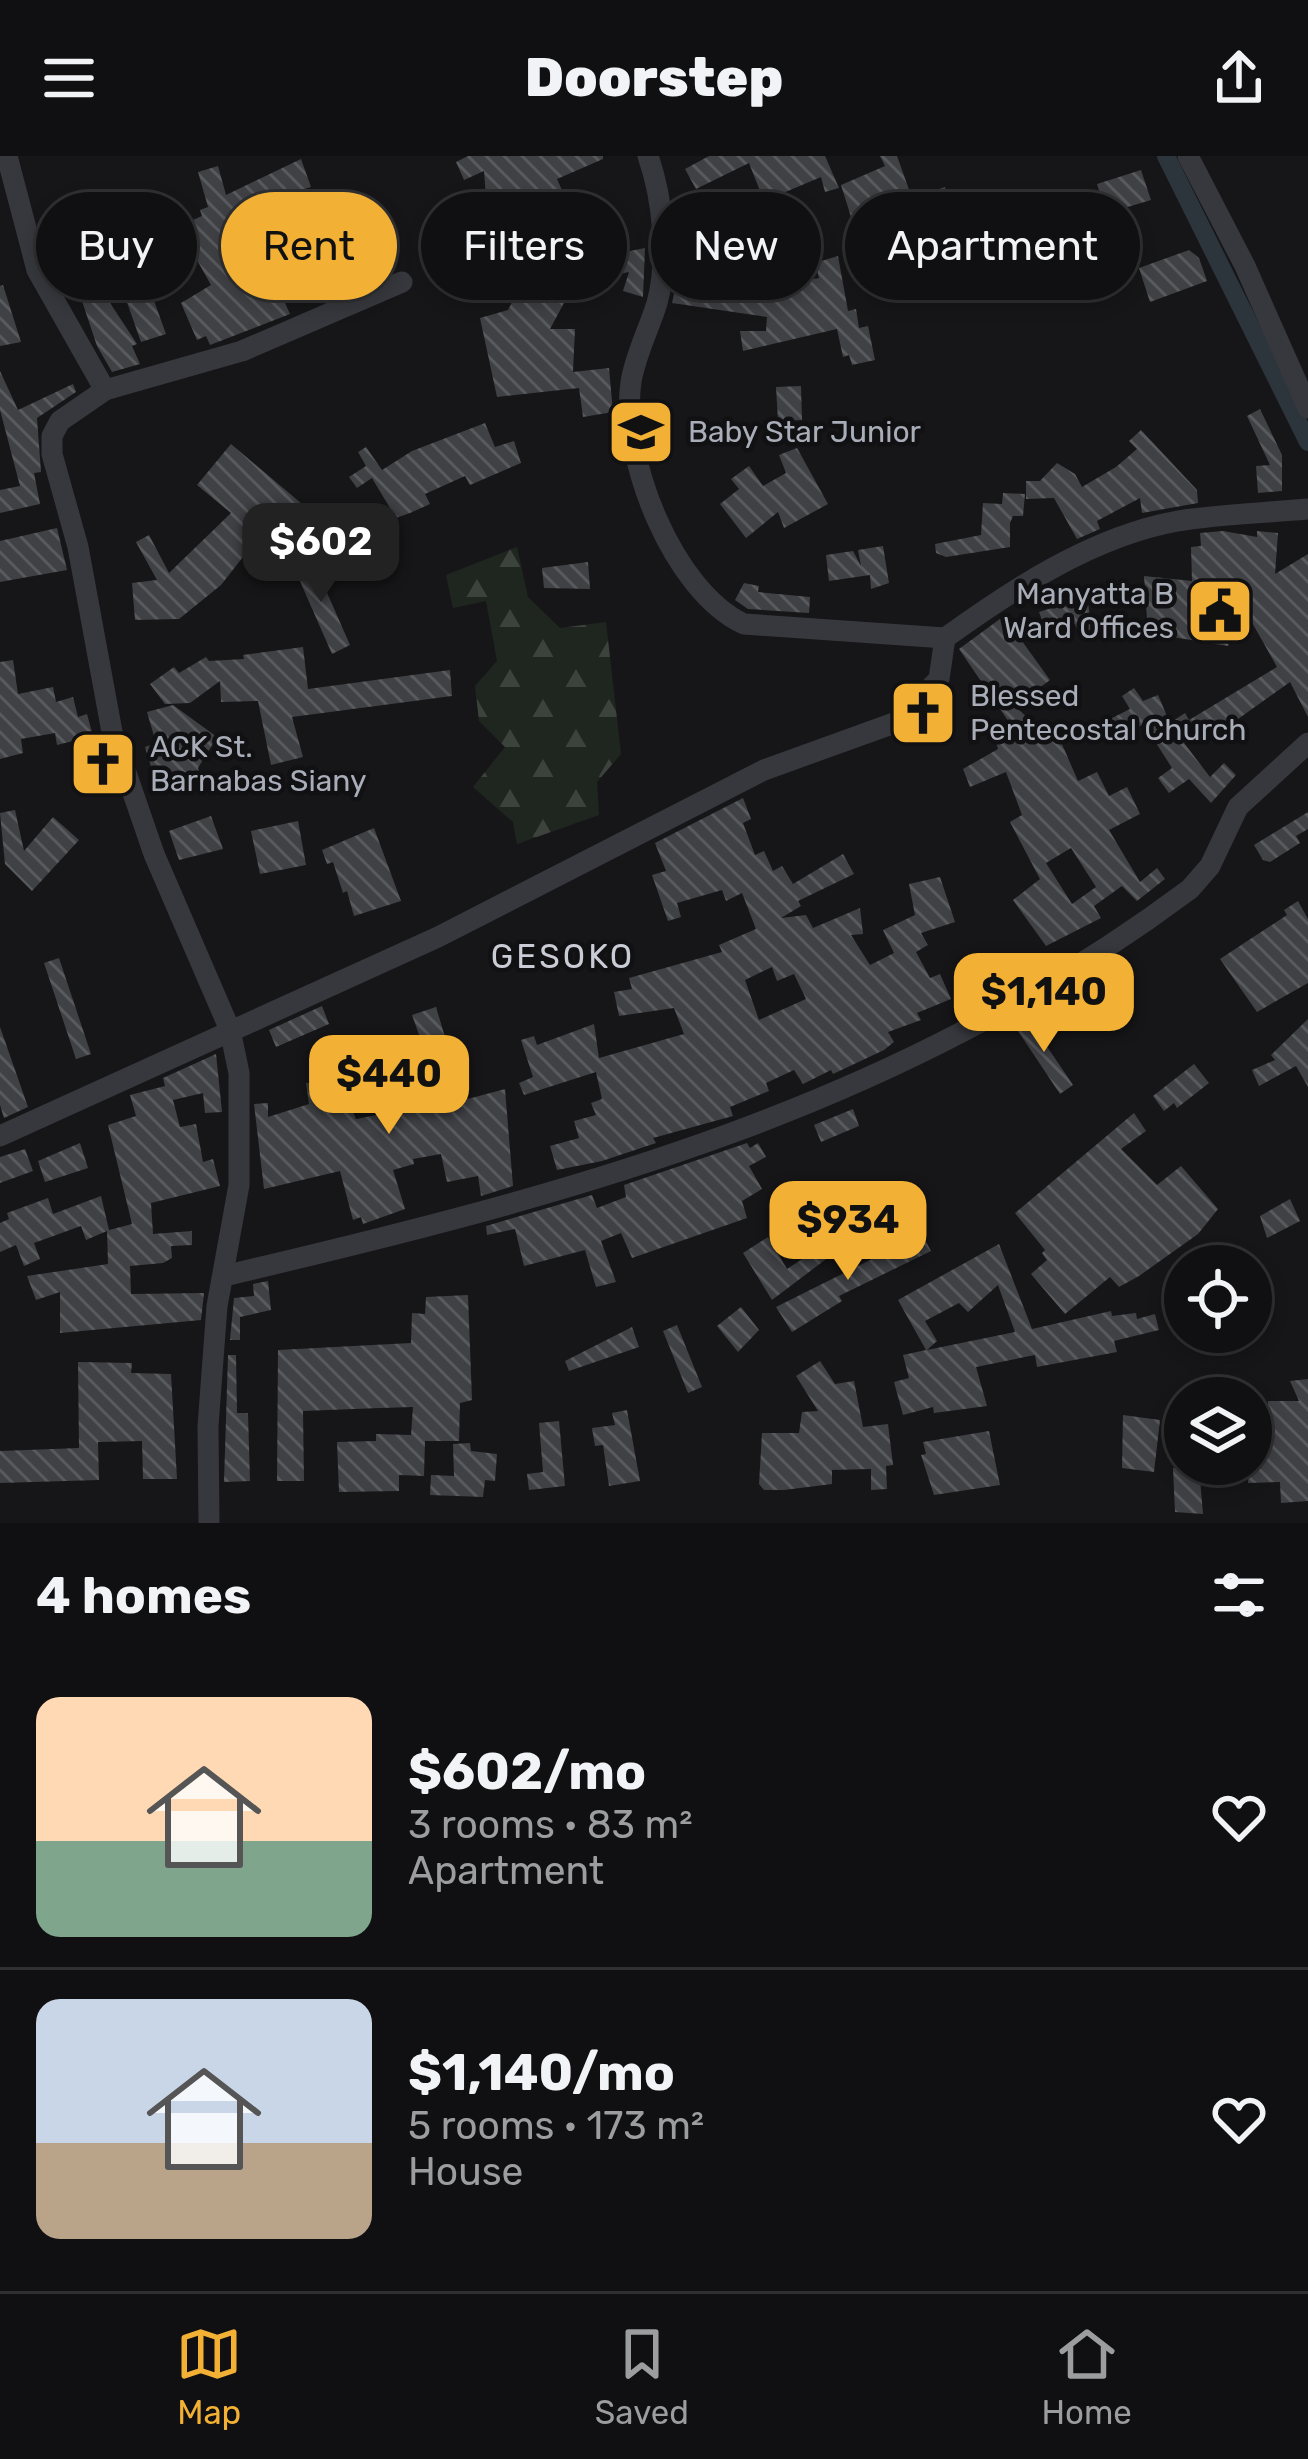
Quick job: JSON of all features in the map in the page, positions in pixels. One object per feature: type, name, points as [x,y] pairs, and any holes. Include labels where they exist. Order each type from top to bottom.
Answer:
[{"type":"street","points":[[7,156],[37,270],[105,390]]},
{"type":"street","points":[[648,156],[664,257],[658,298],[631,380],[629,417],[638,467],[668,543],[722,610],[744,624],[945,638],[1007,593],[1086,552],[1175,521],[1308,509]]},
{"type":"street","points":[[1188,156],[1245,266],[1308,408]]},
{"type":"street","points":[[209,1523],[208,1426],[239,1185],[242,1118],[230,1030],[154,854],[112,732],[52,436],[60,421],[105,390],[242,351],[402,282]]},
{"type":"street","points":[[0,1136],[438,937],[764,770],[897,722],[939,680],[945,638]]},
{"type":"street","points":[[224,1276],[584,1186],[770,1122],[909,1062],[1190,889],[1210,866],[1238,807],[1308,743]]},
{"type":"green space","points":[[517,547],[528,597],[560,628],[606,622],[621,754],[597,782],[599,815],[517,844],[513,822],[473,787],[505,747],[479,721],[475,686],[497,661],[486,601],[453,608],[446,575]]},
{"type":"building","points":[[468,156],[603,156],[557,179],[563,192],[486,192],[484,171],[464,180],[456,162]]},
{"type":"building","points":[[709,156],[825,156],[839,188],[825,192],[821,177],[785,192],[760,192],[749,163],[696,189],[685,169]]},
{"type":"building","points":[[880,156],[897,156],[910,192],[845,192],[845,198],[841,185],[885,166]]},
{"type":"building","points":[[301,159],[311,187],[298,192],[232,192]]},
{"type":"building","points":[[218,166],[225,192],[221,192],[221,300],[284,300],[290,314],[210,345],[206,336],[197,340],[181,303],[197,300],[197,293],[211,285],[197,260],[197,218],[202,216],[200,210],[208,207],[198,172]]},
{"type":"building","points":[[1141,170],[1151,200],[1140,203],[1140,192],[1099,192],[1097,184]]},
{"type":"building","points":[[645,248],[643,297],[627,292],[627,252]]},
{"type":"building","points":[[1189,250],[1199,258],[1207,281],[1150,302],[1140,268]]},
{"type":"building","points":[[838,256],[848,311],[856,309],[859,328],[868,326],[875,360],[852,365],[849,355],[843,357],[837,329],[743,351],[740,331],[766,331],[767,317],[672,303],[821,300],[821,261]]},
{"type":"building","points":[[0,286],[21,342],[0,346]]},
{"type":"building","points":[[82,300],[108,300],[137,344],[132,346],[140,364],[112,372],[97,346]]},
{"type":"building","points":[[126,300],[154,300],[166,334],[141,342]]},
{"type":"building","points":[[513,300],[566,300],[550,329],[575,329],[573,372],[609,368],[613,412],[583,417],[579,388],[497,397],[480,318],[508,310]]},
{"type":"building","points":[[0,371],[18,410],[73,384],[76,392],[37,418],[41,472],[34,473],[40,504],[0,513],[0,490],[20,486],[0,410]]},
{"type":"building","points":[[801,386],[802,420],[778,421],[776,387]]},
{"type":"building","points":[[1260,409],[1282,455],[1282,491],[1258,493],[1256,466],[1270,465],[1247,416]]},
{"type":"building","points":[[485,423],[495,447],[514,441],[521,463],[470,485],[465,476],[425,494],[430,504],[410,513],[396,518],[372,478],[357,488],[349,477],[366,466],[358,452],[366,447],[382,470],[412,451]]},
{"type":"building","points":[[1141,430],[1197,490],[1198,503],[1142,513],[1140,498],[1097,521],[1100,529],[1077,539],[1054,498],[1026,499],[1026,481],[1040,481],[1057,463],[1075,474],[1082,487],[1116,467],[1137,449],[1129,441]]},
{"type":"building","points":[[231,444],[302,504],[270,537],[291,557],[276,572],[250,548],[221,585],[179,619],[135,620],[132,583],[157,580],[136,542],[149,535],[169,573],[231,513],[197,485]]},
{"type":"building","points":[[797,448],[828,504],[784,528],[778,512],[746,538],[720,504],[739,489],[731,479],[749,466],[763,486],[786,473],[779,455]]},
{"type":"building","points":[[1003,493],[1025,494],[1023,516],[1013,516],[1010,523],[1010,547],[946,557],[936,553],[935,544],[981,535],[983,503],[1002,504]]},
{"type":"building","points":[[57,528],[67,570],[0,582],[0,541]]},
{"type":"building","points":[[1223,531],[1257,537],[1257,531],[1278,533],[1275,574],[1308,554],[1308,717],[1290,682],[1217,734],[1210,725],[1184,743],[1210,777],[1224,763],[1236,775],[1211,803],[1189,779],[1169,793],[1158,778],[1172,768],[1144,724],[1119,736],[1110,719],[1130,709],[1122,696],[1134,688],[1143,701],[1158,695],[1170,723],[1185,713],[1189,720],[1277,667],[1241,603],[1228,646],[1148,633],[1144,576],[1192,581],[1191,547],[1201,546],[1200,533]]},
{"type":"building","points":[[883,546],[889,583],[871,589],[870,575],[829,581],[826,555],[853,551],[861,566],[858,550]]},
{"type":"building","points":[[304,556],[317,570],[350,645],[332,654],[292,563]]},
{"type":"building","points":[[588,562],[590,589],[544,588],[542,568]]},
{"type":"building","points":[[744,583],[759,586],[758,592],[810,597],[809,613],[748,609],[735,600]]},
{"type":"building","points":[[1087,597],[1092,629],[1079,634],[1075,624],[1047,634],[1039,612]]},
{"type":"building","points":[[1004,616],[1050,680],[1015,706],[1050,739],[1058,735],[1078,781],[1097,772],[1109,796],[1127,787],[1140,814],[1109,830],[1140,882],[1157,868],[1165,879],[1137,901],[1122,886],[1094,906],[1101,918],[1046,946],[1013,900],[1040,879],[1010,822],[1022,815],[1006,772],[970,787],[963,769],[998,749],[995,738],[1015,731],[959,649]],"holes":[[[1071,848],[1096,887],[1072,904],[1046,863]]]},
{"type":"building","points":[[303,647],[308,689],[450,670],[452,696],[292,717],[303,757],[271,765],[258,701],[221,702],[220,681],[190,703],[165,704],[150,684],[174,667],[179,673],[206,657],[209,661],[244,659],[243,655]]},
{"type":"building","points":[[13,660],[18,694],[53,687],[56,702],[73,697],[78,717],[87,714],[93,736],[57,745],[55,733],[21,739],[23,753],[0,759],[0,662]]},
{"type":"building","points":[[173,705],[217,737],[198,768],[201,779],[174,788],[168,768],[153,773],[145,747],[156,743],[147,712]]},
{"type":"building","points":[[743,798],[751,819],[743,823],[755,855],[764,851],[773,871],[782,866],[793,884],[843,854],[854,874],[798,901],[801,906],[781,918],[806,915],[813,928],[860,908],[863,934],[851,935],[870,965],[894,953],[883,930],[915,915],[909,884],[940,877],[955,922],[921,933],[928,945],[916,952],[930,978],[940,974],[951,999],[917,1013],[921,1020],[888,1032],[894,1042],[884,1050],[833,1074],[831,1070],[803,1084],[794,1070],[766,1083],[769,1091],[730,1107],[733,1116],[653,1138],[656,1143],[602,1161],[557,1170],[550,1146],[579,1138],[574,1121],[596,1115],[591,1103],[602,1099],[596,1072],[524,1095],[519,1083],[533,1077],[521,1040],[534,1036],[537,1045],[594,1024],[599,1058],[684,1034],[674,1008],[619,1016],[614,992],[632,989],[629,978],[722,952],[719,945],[756,929],[742,893],[726,901],[722,890],[677,903],[681,917],[668,921],[652,875],[666,871],[655,843]],"holes":[[[772,967],[777,981],[794,974],[806,999],[759,1020],[745,980]]]},
{"type":"building","points":[[15,810],[24,851],[53,817],[79,840],[32,891],[5,864],[0,813]]},
{"type":"building","points":[[1308,812],[1308,829],[1296,836],[1300,843],[1270,862],[1263,860],[1254,845]]},
{"type":"building","points":[[211,816],[223,849],[179,860],[169,831]]},
{"type":"building","points":[[298,821],[306,865],[260,874],[251,831]]},
{"type":"building","points":[[374,828],[401,901],[354,916],[333,862],[327,864],[322,850]]},
{"type":"building","points":[[1298,901],[1308,919],[1308,983],[1257,1012],[1220,959],[1287,915],[1284,910]]},
{"type":"building","points":[[59,958],[91,1054],[76,1059],[44,963]]},
{"type":"building","points":[[322,1006],[329,1024],[276,1047],[269,1030]]},
{"type":"building","points":[[436,1007],[464,1100],[505,1089],[513,1186],[481,1196],[478,1176],[447,1182],[441,1154],[413,1159],[414,1164],[393,1170],[405,1209],[363,1224],[361,1217],[353,1220],[340,1171],[264,1189],[254,1104],[268,1103],[268,1117],[309,1104],[306,1083],[339,1080],[356,1119],[443,1102],[412,1015]]},
{"type":"building","points":[[1027,1017],[1073,1085],[1060,1094],[1014,1025]]},
{"type":"building","points":[[1308,1019],[1308,1087],[1296,1066],[1259,1086],[1252,1070],[1275,1060],[1271,1055]]},
{"type":"building","points":[[0,1027],[28,1107],[4,1118],[0,1105]]},
{"type":"building","points":[[216,1054],[222,1112],[205,1113],[203,1093],[173,1100],[180,1127],[196,1124],[203,1162],[213,1159],[220,1186],[151,1203],[153,1234],[192,1231],[192,1245],[171,1246],[172,1258],[163,1263],[130,1266],[131,1294],[204,1293],[201,1320],[60,1333],[60,1292],[36,1300],[27,1276],[108,1264],[107,1231],[86,1240],[81,1226],[34,1243],[40,1259],[24,1266],[16,1245],[0,1252],[0,1223],[9,1219],[7,1213],[48,1198],[53,1214],[101,1196],[109,1230],[132,1224],[108,1125],[136,1116],[130,1095],[165,1086],[163,1078]]},
{"type":"building","points":[[1194,1064],[1209,1083],[1177,1108],[1174,1103],[1164,1111],[1153,1096]]},
{"type":"building","points":[[853,1109],[859,1126],[821,1142],[814,1125]]},
{"type":"building","points":[[1134,1113],[1146,1131],[1121,1149],[1157,1185],[1181,1166],[1218,1209],[1183,1245],[1164,1245],[1164,1258],[1139,1276],[1119,1287],[1110,1277],[1065,1314],[1031,1274],[1047,1260],[1045,1250],[1015,1213]]},
{"type":"building","points":[[80,1143],[88,1168],[45,1182],[38,1161]]},
{"type":"building","points":[[747,1143],[750,1148],[758,1143],[766,1157],[749,1166],[762,1189],[742,1201],[747,1218],[632,1258],[621,1233],[601,1241],[616,1282],[596,1287],[585,1250],[524,1266],[515,1229],[487,1235],[486,1226],[592,1195],[597,1208],[626,1197],[624,1185]]},
{"type":"building","points":[[25,1149],[33,1171],[0,1183],[0,1157]]},
{"type":"building","points":[[1290,1199],[1300,1221],[1267,1238],[1260,1216]]},
{"type":"building","points":[[807,1213],[828,1242],[843,1232],[850,1241],[772,1300],[743,1253],[768,1237],[787,1269],[816,1250],[796,1221]]},
{"type":"building","points":[[922,1234],[931,1251],[839,1296],[842,1301],[792,1332],[776,1307]]},
{"type":"building","points":[[999,1244],[1032,1329],[1111,1311],[1112,1316],[1136,1313],[1137,1319],[1155,1314],[1159,1330],[1114,1341],[1117,1352],[1037,1367],[1035,1355],[976,1367],[987,1406],[934,1413],[933,1407],[903,1415],[894,1382],[909,1378],[903,1355],[926,1350],[898,1300]],"holes":[[[998,1285],[1015,1332],[927,1350],[937,1341],[925,1321],[959,1303],[968,1312]]]},
{"type":"building","points":[[268,1281],[271,1310],[240,1317],[240,1340],[230,1340],[234,1298],[254,1296],[253,1284]]},
{"type":"building","points":[[468,1295],[472,1400],[460,1403],[459,1441],[425,1441],[424,1476],[399,1475],[399,1491],[339,1492],[337,1442],[376,1441],[376,1434],[411,1435],[413,1407],[380,1408],[303,1411],[304,1481],[277,1481],[278,1350],[411,1343],[412,1313],[425,1314],[426,1297]]},
{"type":"building","points":[[741,1307],[759,1330],[738,1352],[717,1326]]},
{"type":"building","points":[[677,1325],[702,1387],[688,1393],[663,1331]]},
{"type":"building","points":[[632,1327],[639,1347],[569,1371],[565,1361]]},
{"type":"building","points":[[228,1355],[236,1355],[237,1413],[248,1413],[250,1481],[224,1482]]},
{"type":"building","points":[[820,1361],[835,1384],[854,1381],[863,1427],[888,1424],[893,1465],[886,1466],[887,1489],[871,1490],[871,1469],[832,1470],[832,1484],[764,1490],[759,1484],[762,1433],[799,1433],[802,1412],[818,1411],[796,1376]]},
{"type":"building","points":[[78,1362],[132,1363],[131,1373],[171,1374],[177,1479],[143,1479],[142,1441],[98,1442],[99,1480],[0,1483],[0,1451],[79,1448]]},
{"type":"building","points":[[1308,1379],[1308,1501],[1281,1503],[1280,1482],[1272,1482],[1272,1401],[1299,1401],[1290,1381]]},
{"type":"building","points":[[627,1410],[640,1481],[609,1486],[603,1445],[595,1446],[592,1428],[615,1425],[612,1413]]},
{"type":"building","points":[[1123,1415],[1160,1420],[1154,1472],[1122,1468]]},
{"type":"building","points":[[559,1421],[565,1486],[529,1490],[527,1474],[543,1472],[539,1423]]},
{"type":"building","points":[[989,1431],[1000,1485],[934,1495],[921,1455],[926,1454],[923,1442]]},
{"type":"building","points":[[470,1443],[471,1451],[497,1454],[495,1481],[485,1480],[483,1497],[430,1495],[431,1475],[454,1476],[453,1444]]},
{"type":"building","points":[[1174,1485],[1201,1485],[1203,1514],[1175,1512]]},
{"type":"waterway","points":[[1166,156],[1308,442]]},
{"type":"place","name":"Baby Star Junior","points":[[641,432]]},
{"type":"place","name":"Manyatta B Ward Offices","points":[[1220,611]]},
{"type":"place","name":"Blessed Pentecostal Church","points":[[923,713]]},
{"type":"place","name":"ACK St. Barnabas Siany","points":[[103,764]]},
{"type":"district","name":"GESOKO","points":[[563,956]]}]
